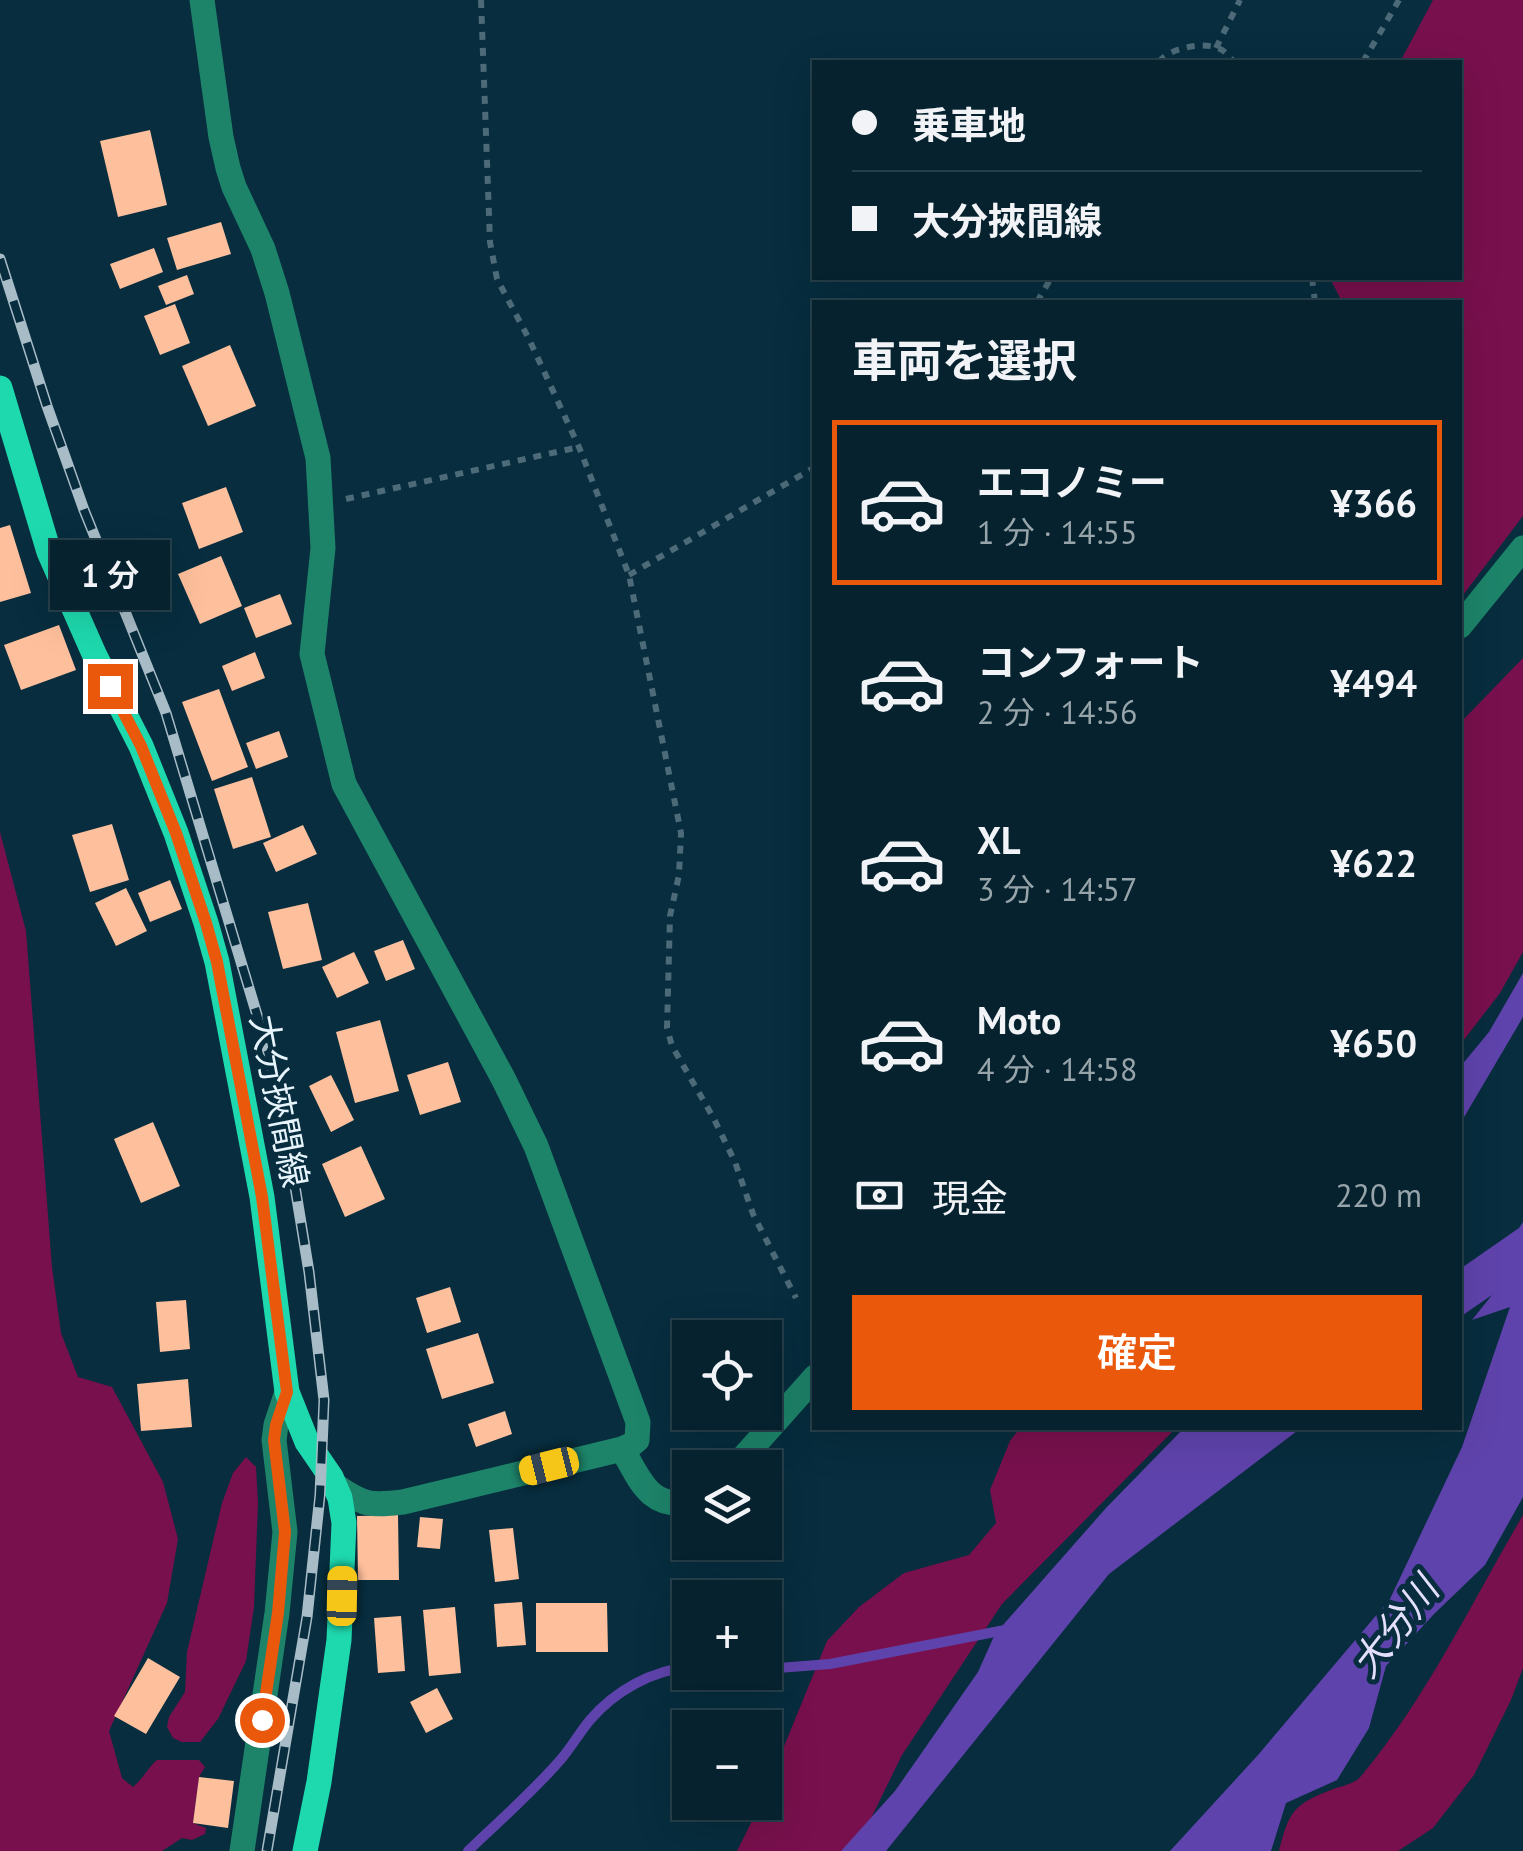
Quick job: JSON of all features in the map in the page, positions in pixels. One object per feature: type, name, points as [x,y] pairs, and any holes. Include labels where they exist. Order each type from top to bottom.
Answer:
[{"type":"main road","name":"大分挾間線","points":[[0,388],[49,552],[141,746],[206,923],[262,1197],[287,1392],[307,1442],[337,1487],[344,1523],[339,1640],[319,1782],[304,1851]]},
{"type":"street","points":[[202,0],[221,137],[234,187],[255,227],[277,293],[318,458],[323,548],[312,654],[344,784],[536,1146],[638,1422],[632,1445],[403,1502],[360,1503],[337,1487]]},
{"type":"street","points":[[1462,624],[1523,548]]},
{"type":"street","points":[[750,1450],[812,1380]]},
{"type":"street","points":[[242,1851],[278,1613],[285,1532],[274,1440],[287,1392]]},
{"type":"street","points":[[622,1448],[651,1494],[672,1504]]},
{"type":"path","points":[[481,0],[490,242],[497,279],[579,447],[628,575],[681,834],[670,916],[667,1028],[672,1046],[735,1162],[753,1214],[796,1298]]},
{"type":"path","points":[[1216,48],[1240,0]]},
{"type":"path","points":[[1364,60],[1398,0]]},
{"type":"path","points":[[1160,60],[1172,50],[1206,46],[1220,48],[1232,60]]},
{"type":"path","points":[[320,504],[579,447]]},
{"type":"path","points":[[628,575],[812,469]]},
{"type":"shaded area","points":[[1433,0],[1523,0],[1523,516],[1462,596],[1462,300],[1341,300],[1331,280],[1462,280],[1462,60],[1401,60]]},
{"type":"shaded area","points":[[1523,658],[1523,952],[1500,993],[1462,1042],[1462,721]]},
{"type":"shaded area","points":[[0,832],[26,931],[52,1267],[61,1333],[78,1377],[112,1387],[163,1482],[178,1539],[167,1603],[109,1731],[122,1778],[133,1787],[157,1760],[199,1760],[205,1767],[199,1777],[193,1823],[206,1828],[205,1834],[192,1840],[182,1838],[162,1851],[0,1851]]},
{"type":"shaded area","points":[[1018,1430],[1174,1430],[1002,1604],[902,1755],[855,1851],[737,1851],[752,1820],[782,1820],[782,1751],[827,1641],[859,1607],[904,1573],[969,1555],[996,1523],[990,1490]]},
{"type":"shaded area","points":[[246,1457],[256,1467],[258,1503],[254,1607],[246,1661],[218,1719],[200,1742],[182,1742],[173,1738],[167,1727],[169,1717],[185,1692],[187,1652],[222,1503],[233,1473]]},
{"type":"shaded area","points":[[1523,1515],[1523,1668],[1474,1775],[1433,1828],[1398,1851],[1279,1851],[1296,1809],[1357,1780],[1385,1745],[1428,1681]]},
{"type":"water","points":[[1523,973],[1523,1017],[1462,1121],[1462,1065],[1489,1032]]},
{"type":"water","name":"大分川","points":[[1523,1222],[1523,1497],[1485,1565],[1386,1666],[1369,1728],[1337,1780],[1286,1803],[1271,1851],[1170,1851],[1258,1755],[1390,1599],[1462,1447],[1510,1307],[1472,1320],[1492,1295],[1462,1316],[1462,1268]]},
{"type":"water","points":[[1182,1430],[1298,1430],[1109,1574],[886,1851],[841,1851],[895,1791],[978,1672],[995,1634],[1106,1508]]},
{"type":"building","points":[[150,130],[167,205],[118,217],[100,141]]},
{"type":"building","points":[[221,222],[231,254],[177,270],[167,238]]},
{"type":"building","points":[[154,248],[163,272],[120,289],[110,264]]},
{"type":"building","points":[[187,275],[194,294],[166,305],[158,286]]},
{"type":"building","points":[[175,304],[190,343],[160,355],[144,316]]},
{"type":"building","points":[[230,345],[256,406],[208,426],[182,366]]},
{"type":"building","points":[[226,487],[243,532],[199,549],[182,503]]},
{"type":"building","points":[[10,525],[31,593],[0,602],[0,528]]},
{"type":"building","points":[[221,556],[242,606],[200,624],[178,574]]},
{"type":"building","points":[[280,594],[292,624],[256,638],[244,608]]},
{"type":"building","points":[[59,625],[76,670],[21,690],[4,645]]},
{"type":"building","points":[[255,652],[265,678],[232,691],[222,666]]},
{"type":"building","points":[[219,689],[248,767],[212,781],[182,702]]},
{"type":"building","points":[[279,731],[288,757],[256,769],[246,743]]},
{"type":"building","points":[[252,777],[271,837],[233,849],[214,789]]},
{"type":"building","points":[[112,824],[129,880],[90,892],[72,835]]},
{"type":"building","points":[[303,825],[317,854],[276,872],[263,843]]},
{"type":"building","points":[[170,880],[182,909],[150,922],[138,893]]},
{"type":"building","points":[[126,888],[147,931],[116,946],[95,903]]},
{"type":"building","points":[[308,903],[322,960],[283,969],[268,912]]},
{"type":"building","points":[[403,940],[415,969],[386,981],[374,951]]},
{"type":"building","points":[[354,952],[369,983],[337,998],[322,967]]},
{"type":"building","points":[[380,1020],[399,1091],[355,1103],[336,1032]]},
{"type":"building","points":[[448,1062],[461,1102],[420,1115],[407,1075]]},
{"type":"building","points":[[331,1075],[354,1120],[331,1132],[309,1086]]},
{"type":"building","points":[[153,1122],[180,1186],[141,1203],[114,1139]]},
{"type":"building","points":[[361,1146],[385,1199],[345,1217],[322,1164]]},
{"type":"building","points":[[450,1287],[461,1322],[427,1333],[416,1298]]},
{"type":"building","points":[[186,1300],[190,1349],[160,1352],[156,1302]]},
{"type":"building","points":[[478,1333],[494,1383],[442,1399],[426,1349]]},
{"type":"building","points":[[188,1379],[192,1427],[141,1431],[137,1384]]},
{"type":"building","points":[[505,1411],[512,1434],[476,1447],[468,1424]]},
{"type":"building","points":[[398,1515],[399,1580],[358,1580],[357,1516]]},
{"type":"building","points":[[420,1517],[443,1519],[440,1549],[417,1547]]},
{"type":"building","points":[[513,1528],[519,1579],[495,1582],[489,1530]]},
{"type":"building","points":[[522,1602],[526,1645],[497,1647],[494,1604]]},
{"type":"building","points":[[536,1603],[607,1603],[608,1652],[536,1652]]},
{"type":"building","points":[[455,1607],[461,1673],[429,1676],[423,1610]]},
{"type":"building","points":[[401,1616],[405,1671],[378,1673],[374,1618]]},
{"type":"building","points":[[148,1658],[180,1677],[146,1734],[114,1716]]},
{"type":"building","points":[[437,1688],[453,1719],[426,1733],[410,1702]]},
{"type":"building","points":[[199,1777],[234,1781],[228,1828],[193,1823]]},
{"type":"waterway","points":[[782,1668],[830,1664],[1005,1630]]},
{"type":"waterway","points":[[468,1851],[540,1782],[611,1700],[648,1677],[672,1670]]},
{"type":"railway","points":[[0,259],[84,510],[166,713],[270,1058],[291,1162],[324,1400],[320,1495],[307,1617],[267,1851]]},
{"type":"route","points":[[110,686],[141,746],[176,833],[217,962],[274,1278],[287,1392],[274,1440],[285,1532],[262,1720]]}]
